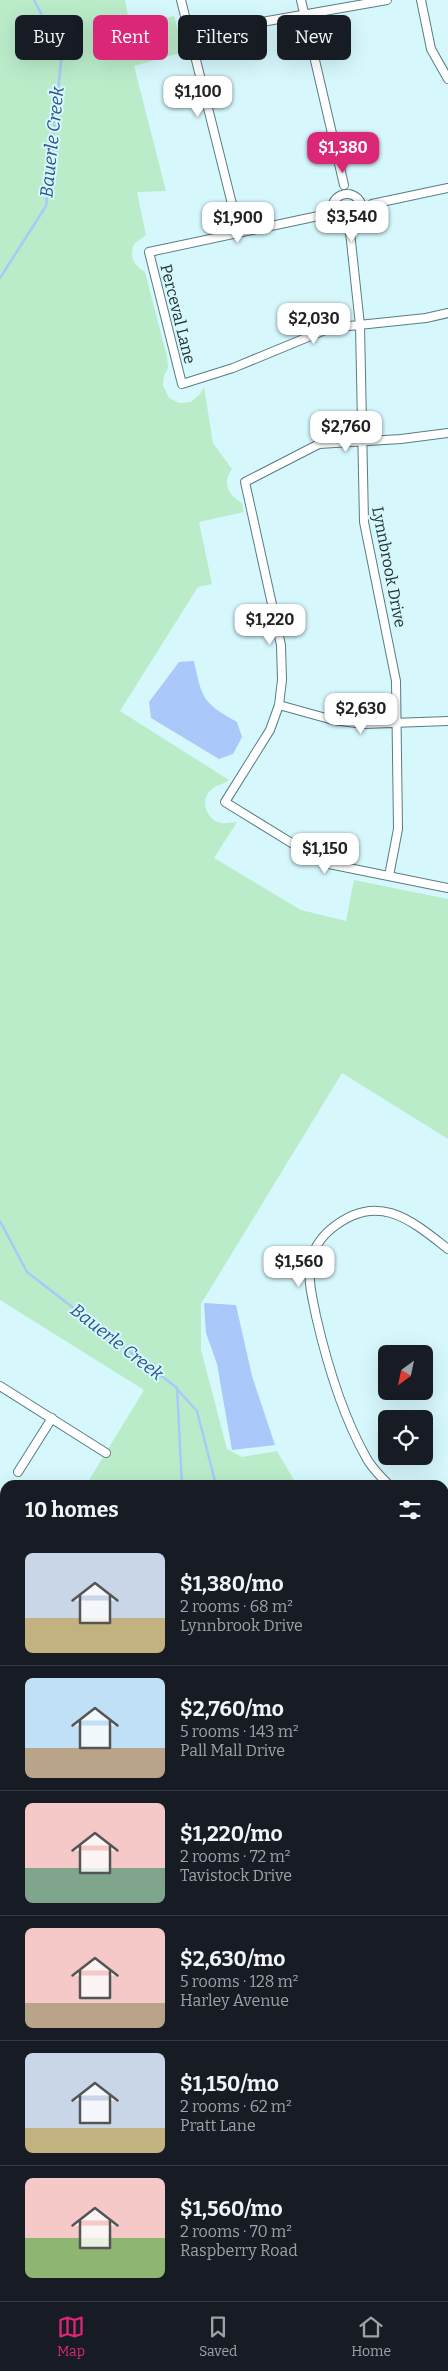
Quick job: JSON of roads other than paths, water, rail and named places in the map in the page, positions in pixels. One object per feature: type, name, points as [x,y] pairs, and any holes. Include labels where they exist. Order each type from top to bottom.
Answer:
[{"type":"street","points":[[181,0],[184,15]]},
{"type":"street","points":[[301,0],[344,185],[351,194],[360,202],[372,204],[448,188]]},
{"type":"street","points":[[267,21],[387,0]]},
{"type":"street","points":[[420,0],[431,49],[448,79]]},
{"type":"street","points":[[194,60],[239,232],[323,215],[333,217],[350,232],[354,223],[361,216],[360,202]]},
{"type":"street","points":[[323,215],[340,196],[344,185]]},
{"type":"street","points":[[340,196],[351,194]]},
{"type":"street","points":[[362,211],[372,204]]},
{"type":"street","points":[[331,208],[333,217]]},
{"type":"street","points":[[344,225],[354,223]]},
{"type":"street","name":"Perceval Lane","points":[[239,232],[148,252],[182,384],[233,368],[320,330],[360,324]]},
{"type":"street","name":"Lynnbrook Drive","points":[[350,232],[360,324],[364,522],[394,668],[397,724],[398,829],[390,876]]},
{"type":"street","points":[[360,324],[448,313]]},
{"type":"street","points":[[448,433],[362,442],[328,442],[312,447],[245,482],[281,645],[283,666],[279,705],[264,741],[225,802],[317,860],[335,866],[448,888]]},
{"type":"street","points":[[279,705],[346,722],[364,724],[448,721]]},
{"type":"street","points":[[385,1480],[367,1460],[345,1410],[329,1365],[311,1292],[310,1266],[314,1252],[323,1235],[346,1217],[367,1211],[398,1214],[415,1224],[448,1249]]},
{"type":"street","points":[[0,1386],[106,1453]]},
{"type":"street","points":[[18,1472],[52,1418]]},
{"type":"water","points":[[194,661],[199,684],[206,699],[217,710],[237,722],[242,737],[233,754],[219,759],[151,718],[149,702],[179,662]]},
{"type":"water","points":[[204,1303],[236,1305],[252,1376],[275,1445],[232,1450],[217,1364],[206,1333]]},
{"type":"waterway","name":"Bauerle Creek","points":[[0,278],[46,206],[62,53],[34,0]]},
{"type":"waterway","name":"Bauerle Creek","points":[[0,1221],[27,1272],[177,1388],[182,1480]]},
{"type":"waterway","points":[[177,1389],[197,1411],[215,1480]]}]
